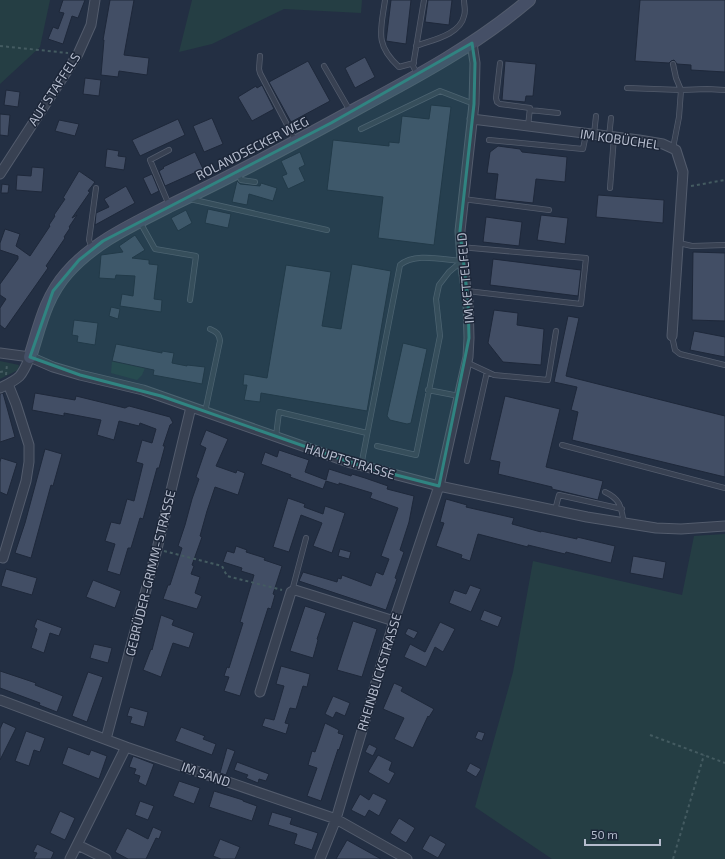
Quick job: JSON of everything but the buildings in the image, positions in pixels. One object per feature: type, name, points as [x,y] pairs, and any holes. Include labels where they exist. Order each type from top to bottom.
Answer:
[{"type":"street","name":"AUF STAFFELS","points":[[0,174],[78,54],[91,25],[95,0]]},
{"type":"street","name":"ROLANDSECKER WEG","points":[[30,357],[44,311],[53,290],[79,260],[103,241],[296,142],[418,76],[472,43],[505,20],[529,0]]},
{"type":"street","name":"IM KETTELFELD","points":[[439,486],[466,362],[469,323],[467,291],[460,247],[460,231],[474,104],[475,63],[472,43]]},
{"type":"street","name":"IM KOBÜCHEL","points":[[472,119],[663,144],[676,150],[683,172],[672,336]]},
{"type":"street","name":"HAUPTSTRASSE","points":[[0,353],[30,357],[53,367],[80,375],[136,388],[361,466],[439,486],[555,510],[656,528],[681,529],[725,526]]},
{"type":"street","points":[[0,557],[2,558],[24,488],[29,462],[29,445],[16,404],[4,386],[17,380],[22,374],[30,357]]},
{"type":"street","name":"GEBRÜDER-GRIMM-STRASSE","points":[[106,739],[157,549],[191,407]]},
{"type":"street","name":"RHEINBLICKSTRASSE","points":[[320,859],[336,819],[394,621],[439,486]]},
{"type":"street","points":[[260,692],[291,592],[295,590],[394,621]]},
{"type":"street","name":"IM SAND","points":[[0,700],[126,747],[336,819],[407,859]]},
{"type":"street","points":[[70,859],[126,747]]},
{"type":"street","points":[[78,845],[106,859]]},
{"type":"lane","points":[[385,0],[380,39],[383,48],[389,58],[399,67],[414,62]]},
{"type":"lane","points":[[418,76],[413,66],[424,0]]},
{"type":"lane","points":[[416,46],[447,34],[459,26],[465,15],[464,0]]},
{"type":"lane","points":[[260,56],[260,73],[296,142]]},
{"type":"lane","points":[[500,63],[496,98],[497,102],[500,104],[530,108],[530,110],[558,113]]},
{"type":"lane","points":[[673,64],[676,78],[681,90],[679,117],[673,148]]},
{"type":"lane","points":[[324,66],[350,112]]},
{"type":"lane","points":[[627,88],[725,90]]},
{"type":"lane","points":[[360,129],[440,91],[474,104]]},
{"type":"lane","points":[[528,126],[530,110]]},
{"type":"lane","points":[[489,140],[583,149],[590,135],[596,116]]},
{"type":"lane","points":[[610,188],[611,118]]},
{"type":"lane","points":[[169,150],[150,160],[169,207]]},
{"type":"lane","points":[[238,172],[241,180],[255,182]]},
{"type":"lane","points":[[92,250],[89,240],[96,188]]},
{"type":"lane","points":[[186,198],[327,230]]},
{"type":"lane","points":[[463,199],[549,210]]},
{"type":"lane","points":[[140,221],[155,249],[196,256],[190,300]]},
{"type":"lane","points":[[679,243],[692,246],[725,245]]},
{"type":"lane","points":[[460,247],[586,258],[581,304],[467,291]]},
{"type":"lane","points":[[361,466],[400,265],[406,260],[415,258],[462,261]]},
{"type":"lane","points":[[377,446],[416,455],[440,336],[436,299],[439,285],[449,272],[462,261]]},
{"type":"lane","points":[[205,412],[220,341],[216,332],[210,329]]},
{"type":"lane","points":[[466,362],[494,375],[548,380],[556,331]]},
{"type":"lane","points":[[672,336],[675,350],[680,354],[725,365]]},
{"type":"lane","points":[[467,461],[487,372]]},
{"type":"lane","points":[[428,390],[459,396]]},
{"type":"lane","points":[[276,436],[279,412],[367,433]]},
{"type":"lane","points":[[562,445],[725,488]]},
{"type":"lane","points":[[605,492],[617,499],[622,509],[624,522]]},
{"type":"lane","points":[[555,510],[559,495],[622,509]]},
{"type":"lane","points":[[291,592],[306,538]]},
{"type":"path","points":[[0,46],[78,54]]},
{"type":"path","points":[[682,188],[725,180]]},
{"type":"path","points":[[0,372],[6,371]]},
{"type":"path","points":[[157,549],[222,566],[227,576],[291,592]]},
{"type":"path","points":[[650,735],[725,763]]},
{"type":"path","points":[[674,859],[704,755]]},
{"type":"highlighted area","points":[[472,43],[475,63],[474,104],[460,231],[468,301],[469,338],[439,486],[361,466],[161,396],[80,375],[30,357],[53,291],[79,260],[103,241],[331,123]]},
{"type":"green space","points":[[0,0],[50,0],[40,47],[0,84]]},
{"type":"green space","points":[[192,0],[362,0],[361,13],[284,9],[212,44],[179,52]]},
{"type":"green space","points":[[0,361],[19,365],[18,370],[0,379]]},
{"type":"green space","points":[[112,361],[145,368],[142,375],[137,380],[111,373]]},
{"type":"green space","points":[[725,534],[725,859],[552,859],[475,807],[513,672],[533,561],[682,595],[694,536]]}]
